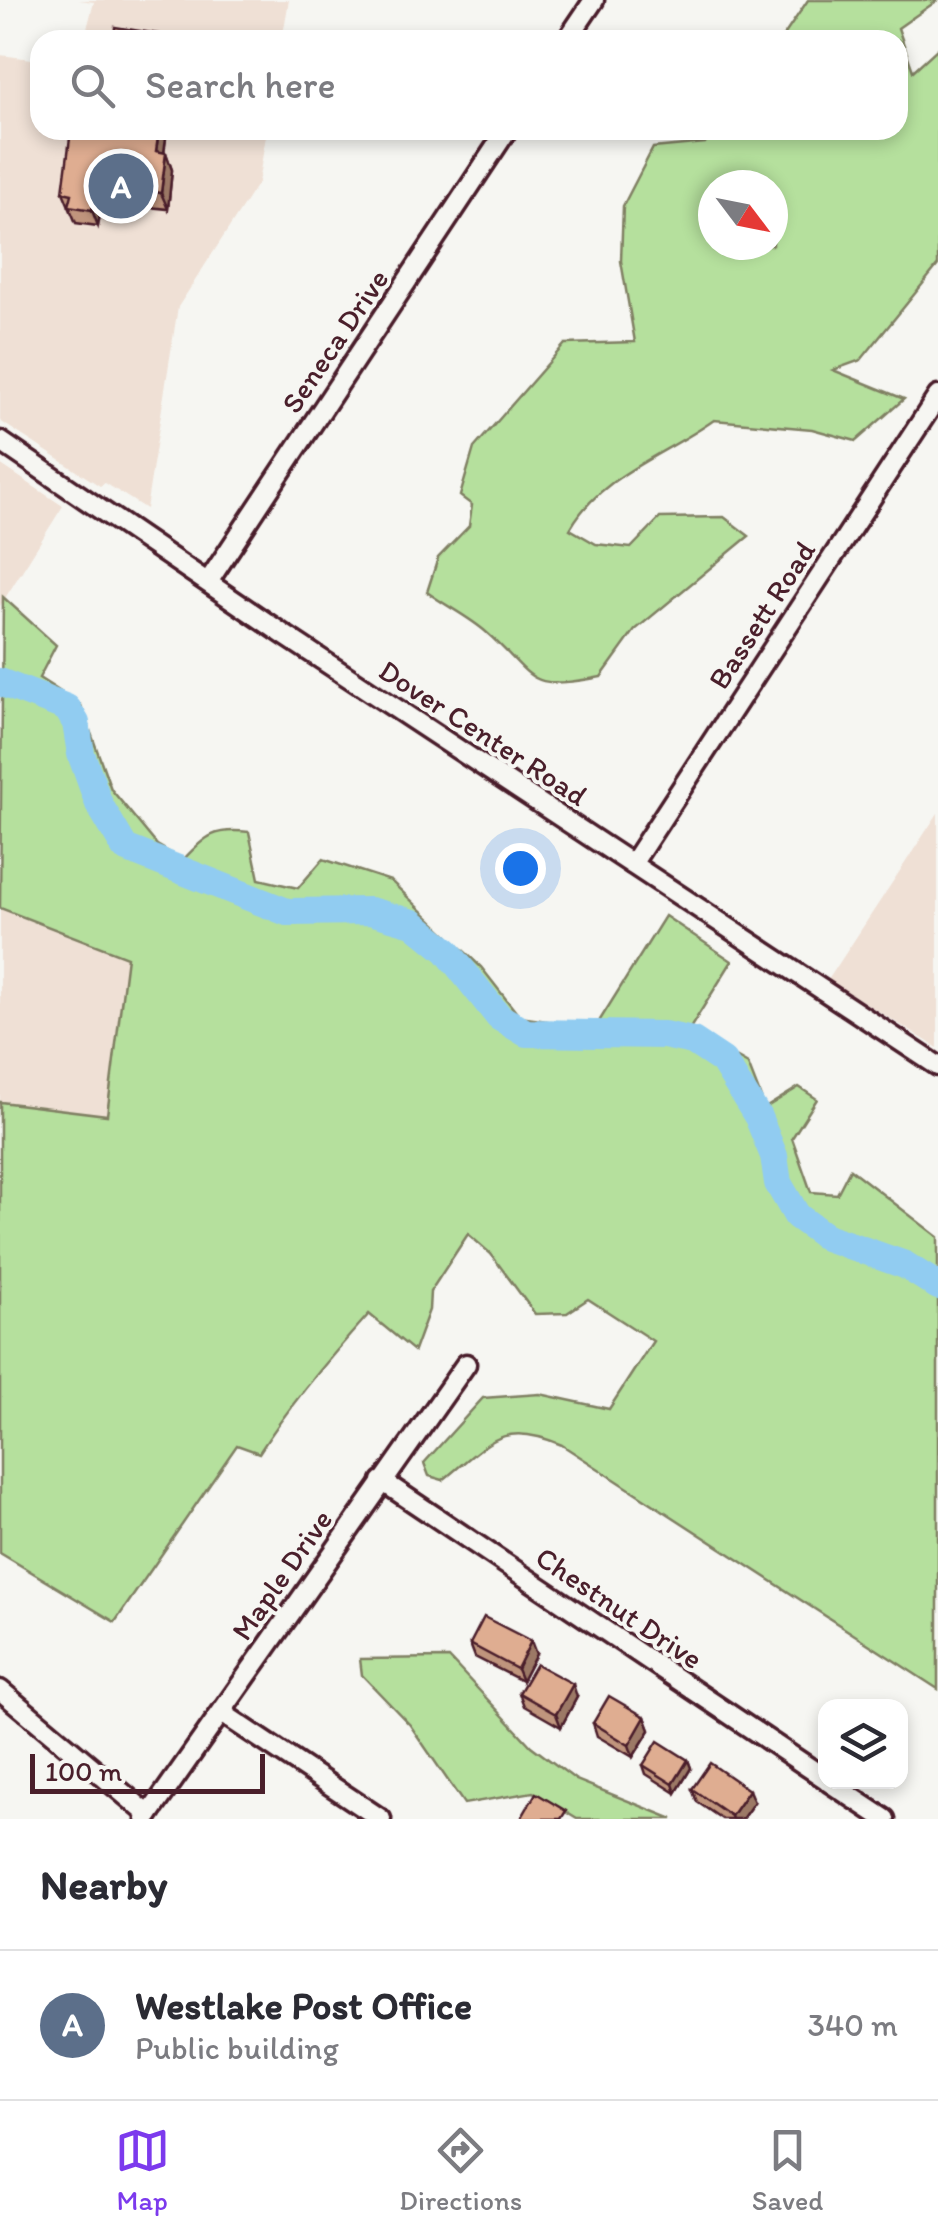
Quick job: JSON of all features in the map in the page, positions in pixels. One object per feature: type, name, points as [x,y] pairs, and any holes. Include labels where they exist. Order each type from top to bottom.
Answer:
[{"type":"street","points":[[574,30],[594,0]]},
{"type":"street","name":"Seneca Drive","points":[[208,582],[501,140]]},
{"type":"street","name":"Bassett Road","points":[[632,864],[938,396]]},
{"type":"street","name":"Dover Center Road","points":[[0,442],[938,1066]]},
{"type":"street","name":"Maple Drive","points":[[147,1817],[222,1713],[277,1627],[466,1364]]},
{"type":"street","name":"Chestnut Drive","points":[[382,1481],[818,1774]]},
{"type":"street","points":[[0,1690],[147,1817]]},
{"type":"street","points":[[222,1713],[381,1819]]},
{"type":"street","name":"Chestnut Drive","points":[[840,1789],[884,1819]]},
{"type":"shaded area","points":[[79,0],[289,0],[284,30],[87,30],[94,2]]},
{"type":"shaded area","points":[[0,55],[30,59],[30,140],[265,140],[258,183],[178,307],[146,509],[105,483],[100,486],[0,421]]},
{"type":"shaded area","points":[[0,464],[63,506],[0,606]]},
{"type":"shaded area","points":[[938,813],[938,1048],[828,980]]},
{"type":"shaded area","points":[[0,908],[127,956],[108,1116],[0,1102]]},
{"type":"green space","points":[[808,0],[938,0],[899,30],[788,30]]},
{"type":"green space","points":[[938,48],[938,265],[861,360],[833,370],[904,399],[856,441],[812,429],[714,420],[598,494],[570,529],[596,544],[631,548],[660,518],[724,517],[749,536],[635,630],[601,677],[544,681],[525,671],[479,627],[427,592],[438,558],[469,526],[472,505],[460,496],[474,448],[565,344],[635,342],[621,261],[623,206],[653,148],[707,140],[908,140],[908,57],[913,71]]},
{"type":"green space","points":[[3,597],[56,645],[39,678],[81,705],[111,789],[157,845],[183,860],[212,835],[249,832],[259,879],[298,888],[323,859],[391,881],[481,967],[520,1017],[595,1028],[665,916],[732,961],[689,1030],[748,1064],[765,1108],[799,1087],[817,1099],[792,1138],[811,1192],[837,1194],[850,1169],[938,1237],[938,1689],[562,1445],[524,1434],[510,1435],[485,1446],[443,1480],[429,1476],[424,1463],[483,1398],[540,1394],[609,1409],[653,1341],[588,1299],[567,1313],[535,1314],[491,1254],[468,1234],[430,1292],[429,1310],[414,1351],[369,1314],[311,1381],[259,1453],[237,1445],[115,1622],[0,1553],[0,1102],[107,1115],[127,957],[0,908]]},
{"type":"green space","points":[[449,1658],[531,1746],[576,1780],[673,1819],[577,1819],[533,1792],[464,1804],[410,1725],[362,1675],[360,1659]]},
{"type":"building","points":[[70,140],[158,140],[156,151],[166,153],[161,193],[96,185],[92,210],[69,206],[72,194],[63,192]]},
{"type":"building","points":[[484,1617],[531,1641],[517,1669],[470,1644]]},
{"type":"building","points":[[536,1664],[573,1684],[556,1714],[519,1693]]},
{"type":"building","points":[[609,1696],[645,1717],[629,1745],[593,1723]]},
{"type":"building","points":[[658,1741],[688,1760],[673,1784],[643,1765]]},
{"type":"building","points":[[710,1763],[749,1790],[731,1816],[692,1789]]},
{"type":"building","points":[[536,1793],[566,1811],[561,1819],[521,1819]]},
{"type":"waterway","points":[[0,682],[67,708],[76,723],[81,754],[99,804],[125,848],[287,912],[370,911],[413,923],[447,951],[499,1017],[526,1033],[664,1035],[693,1041],[723,1061],[758,1117],[774,1156],[778,1183],[797,1216],[826,1237],[905,1265],[938,1286]]},
{"type":"place","name":"Westlake Post Office","points":[[121,186]]}]
